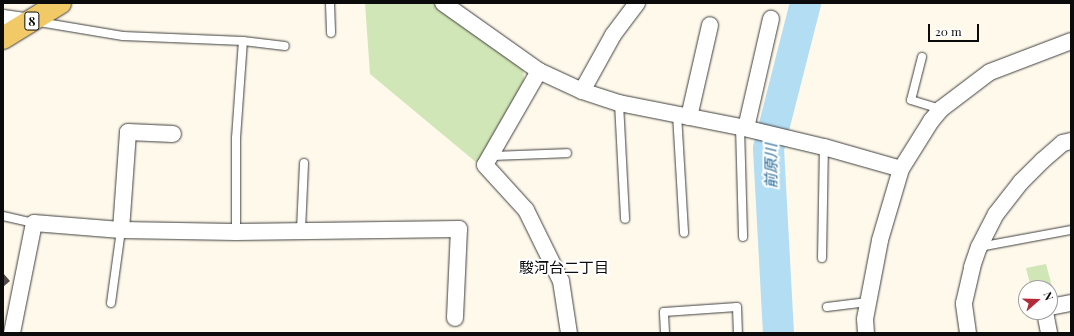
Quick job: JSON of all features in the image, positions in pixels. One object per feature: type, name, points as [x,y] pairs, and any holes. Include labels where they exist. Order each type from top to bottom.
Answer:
[{"type":"main road","name":"8","points":[[3,38],[60,3]]},
{"type":"street","points":[[443,3],[538,71],[582,91],[619,103],[743,127],[824,147],[901,169]]},
{"type":"street","points":[[582,91],[613,36],[637,3]]},
{"type":"street","points":[[3,18],[30,22]]},
{"type":"street","points":[[743,127],[770,20]]},
{"type":"street","points":[[683,116],[710,25]]},
{"type":"street","points":[[866,333],[865,319],[880,240],[901,169],[941,109],[990,72],[1071,41]]},
{"type":"street","points":[[538,71],[485,164],[526,210],[561,281],[569,333]]},
{"type":"street","points":[[121,230],[128,132],[173,134]]},
{"type":"street","points":[[968,333],[964,303],[979,247],[996,214],[1021,182],[1063,143],[1071,141]]},
{"type":"street","points":[[12,333],[34,223],[121,230],[236,232],[459,229],[455,318]]},
{"type":"street","points":[[1058,305],[1071,303]]},
{"type":"street","points":[[1046,320],[1049,333]]},
{"type":"lane","points":[[330,3],[331,33]]},
{"type":"lane","points":[[30,22],[51,22],[53,26],[123,36],[243,41],[285,46]]},
{"type":"lane","points":[[236,232],[236,138],[243,41]]},
{"type":"lane","points":[[922,57],[910,100],[941,109]]},
{"type":"lane","points":[[619,103],[625,219]]},
{"type":"lane","points":[[683,116],[684,233]]},
{"type":"lane","points":[[742,237],[743,127]]},
{"type":"lane","points":[[822,258],[824,147]]},
{"type":"lane","points":[[490,156],[567,153]]},
{"type":"lane","points":[[301,230],[304,162]]},
{"type":"lane","points":[[3,216],[34,223]]},
{"type":"lane","points":[[111,303],[121,230]]},
{"type":"lane","points":[[979,247],[1071,230]]},
{"type":"lane","points":[[827,307],[868,302]]},
{"type":"lane","points":[[665,333],[664,312],[737,307],[738,333]]},
{"type":"green space","points":[[365,3],[435,3],[523,65],[524,81],[477,163],[370,74]]},
{"type":"green space","points":[[1046,264],[1050,280],[1029,280],[1026,268]]},
{"type":"building","points":[[3,273],[10,281],[3,287]]},
{"type":"waterway","name":"前原川","points":[[778,333],[768,148],[805,3]]},
{"type":"district","name":"駿河台二丁目","points":[[564,268]]}]
